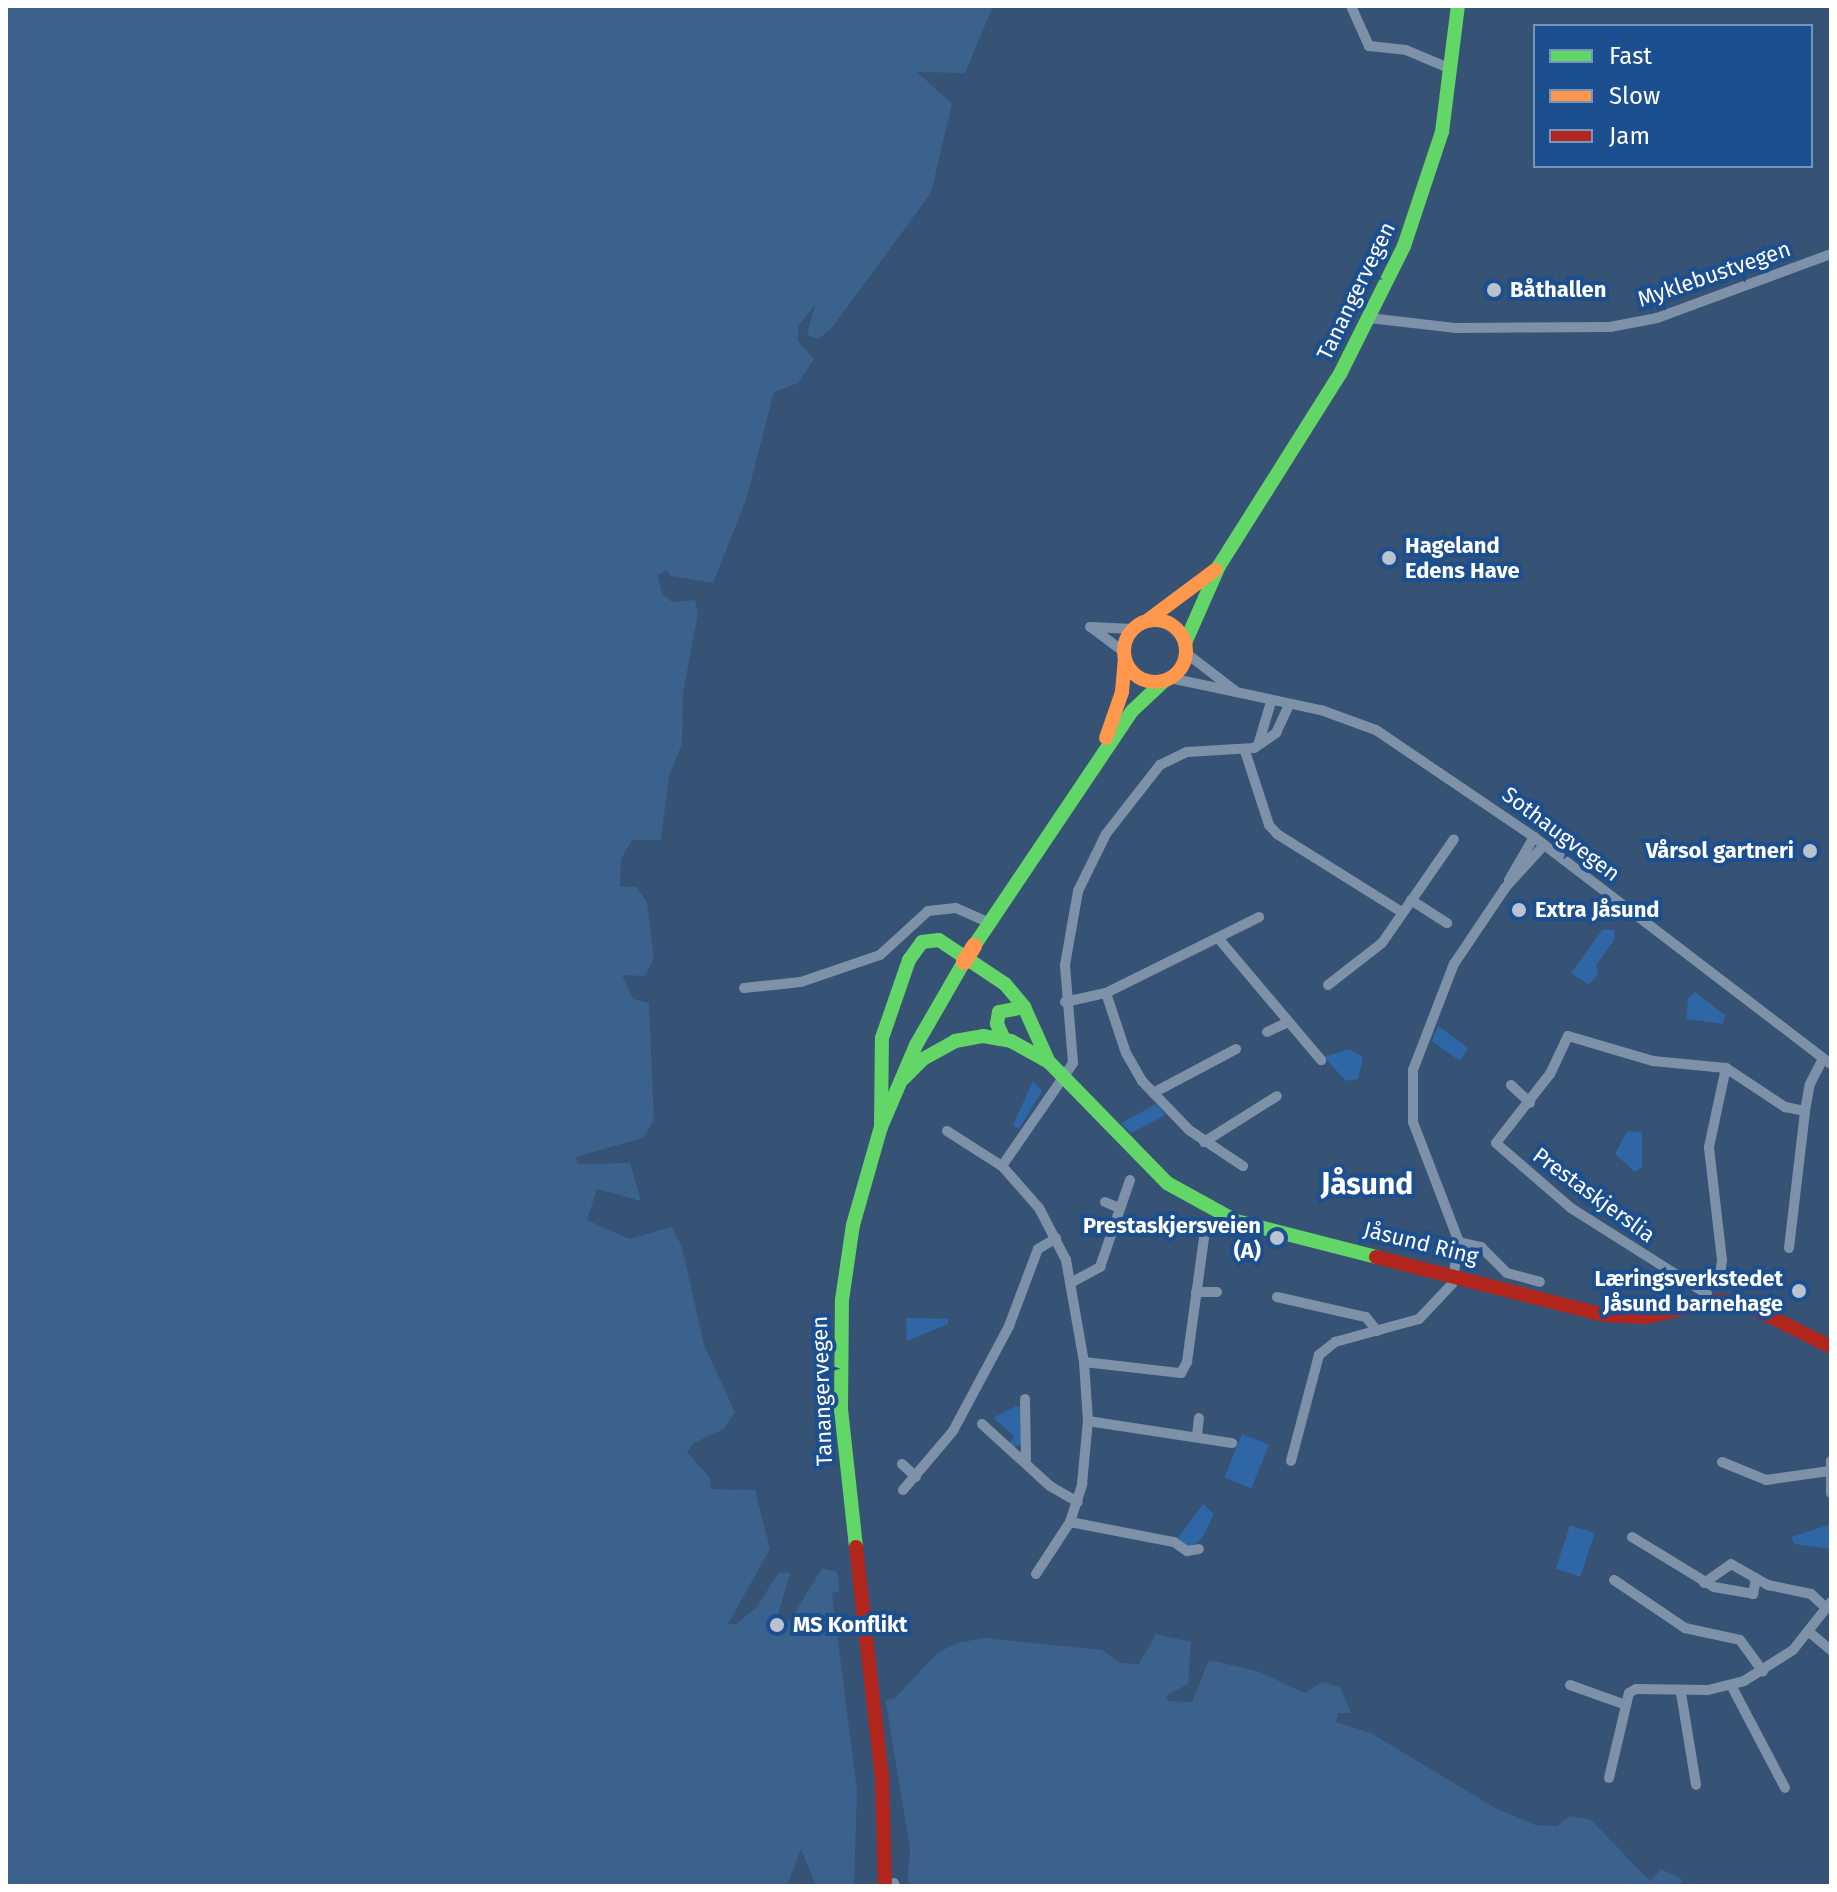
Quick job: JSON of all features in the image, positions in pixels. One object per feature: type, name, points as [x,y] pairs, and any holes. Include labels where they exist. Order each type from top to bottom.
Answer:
[{"type":"main road","name":"Tanangervegen","points":[[1186,648],[1192,618],[1219,566],[1310,425],[1369,318],[1427,186],[1451,69],[1458,6]]},
{"type":"main road","name":"Tanangervegen","points":[[1148,620],[1219,566]]},
{"type":"main road","points":[[1148,620],[1175,627],[1186,648],[1167,680],[1136,676],[1124,656],[1133,629],[1148,620]]},
{"type":"main road","name":"Tanangervegen","points":[[1094,765],[1116,712],[1124,656]]},
{"type":"main road","name":"Tanangervegen","points":[[891,1885],[844,1448],[839,1361],[847,1253],[881,1127],[898,1084],[964,962],[1094,765],[1144,696],[1167,680]]},
{"type":"main road","name":"Jåsund Ring","points":[[881,1127],[882,1038],[909,960],[922,942],[939,940],[992,973],[1024,1007],[1049,1062]]},
{"type":"main road","points":[[1004,1039],[997,1024],[999,1012],[1024,1007]]},
{"type":"main road","name":"Jåsund Ring","points":[[898,1084],[945,1045],[973,1037],[1004,1039],[1049,1062],[1147,1166],[1205,1208],[1266,1231],[1455,1274],[1612,1316],[1646,1317],[1709,1302],[1745,1304],[1831,1347]]},
{"type":"street","points":[[1351,6],[1369,46],[1406,50],[1451,69]]},
{"type":"street","name":"Myklebustvegen","points":[[1369,318],[1456,328],[1610,327],[1657,318],[1831,254]]},
{"type":"street","points":[[1124,656],[1090,627],[1133,629]]},
{"type":"street","name":"Sothaugvegen","points":[[1186,648],[1239,693]]},
{"type":"street","name":"Sothaugvegen","points":[[1167,680],[1239,693],[1376,730],[1534,837],[1827,1061]]},
{"type":"street","points":[[1250,749],[1267,728],[1271,702]]},
{"type":"street","points":[[1002,1166],[1064,1077],[1074,1056],[1065,1002],[1067,940],[1078,891],[1122,813],[1173,757],[1250,749],[1276,733],[1289,705]]},
{"type":"street","points":[[1250,749],[1269,825],[1277,834],[1402,912]]},
{"type":"street","points":[[1291,1461],[1319,1355],[1335,1342],[1428,1313],[1447,1293],[1455,1274],[1459,1242],[1418,1138],[1411,1081],[1454,964],[1505,888],[1534,837]]},
{"type":"street","points":[[1328,985],[1382,943],[1454,839]]},
{"type":"street","points":[[1505,888],[1544,845]]},
{"type":"street","points":[[1411,900],[1447,923]]},
{"type":"street","points":[[744,988],[801,982],[868,960],[887,950],[904,928],[928,911],[956,908],[989,923]]},
{"type":"street","points":[[1065,1002],[1106,993],[1259,917]]},
{"type":"street","points":[[1218,938],[1321,1060]]},
{"type":"street","points":[[1106,993],[1126,1053],[1153,1093],[1204,1142],[1243,1166]]},
{"type":"street","points":[[1267,1032],[1288,1022]]},
{"type":"street","points":[[1511,1085],[1530,1103],[1568,1036],[1653,1061],[1726,1068],[1785,1107],[1805,1111]]},
{"type":"street","points":[[1153,1093],[1236,1049]]},
{"type":"street","points":[[1789,1248],[1810,1084],[1827,1061]]},
{"type":"street","points":[[1719,1284],[1722,1260],[1709,1147],[1726,1068]]},
{"type":"street","points":[[1204,1142],[1277,1096]]},
{"type":"street","name":"Prestaskjerslia","points":[[1530,1103],[1496,1143],[1571,1208],[1707,1294],[1709,1302]]},
{"type":"street","points":[[947,1131],[1002,1166],[1056,1238],[1074,1281],[1088,1421],[1078,1502],[1070,1522],[1036,1574]]},
{"type":"street","points":[[1074,1281],[1098,1271],[1130,1180]]},
{"type":"street","points":[[1105,1202],[1119,1208]]},
{"type":"street","points":[[903,1490],[916,1477],[978,1388],[1038,1249],[1056,1238]]},
{"type":"street","points":[[1084,1362],[1181,1373],[1187,1362],[1204,1238]]},
{"type":"street","points":[[1459,1242],[1481,1247],[1507,1273],[1540,1282]]},
{"type":"street","points":[[1196,1292],[1217,1292]]},
{"type":"street","points":[[1277,1297],[1366,1317],[1377,1331]]},
{"type":"street","points":[[1025,1399],[1026,1462]]},
{"type":"street","points":[[1197,1436],[1199,1418]]},
{"type":"street","points":[[1088,1421],[1232,1443]]},
{"type":"street","points":[[982,1424],[1050,1486],[1078,1502]]},
{"type":"street","points":[[1722,1462],[1766,1480],[1830,1466],[1831,1493]]},
{"type":"street","points":[[902,1464],[916,1477]]},
{"type":"street","points":[[1070,1522],[1174,1542],[1187,1551],[1199,1549]]},
{"type":"street","points":[[1632,1537],[1704,1583],[1753,1594],[1756,1578]]},
{"type":"street","points":[[1609,1778],[1623,1704],[1636,1689],[1681,1693],[1731,1685],[1763,1672],[1793,1650],[1829,1605],[1811,1594],[1756,1578],[1731,1564],[1704,1583]]},
{"type":"street","points":[[1614,1580],[1685,1628],[1740,1640],[1763,1672]]},
{"type":"street","points":[[1808,1631],[1831,1650]]},
{"type":"street","points":[[1570,1685],[1623,1704]]},
{"type":"street","points":[[1731,1685],[1785,1788]]},
{"type":"street","points":[[1681,1693],[1696,1785]]},
{"type":"shaded area","points":[[6,6],[993,6],[965,73],[917,72],[952,104],[931,193],[831,329],[818,339],[807,335],[815,305],[798,326],[798,341],[814,359],[798,383],[774,392],[746,500],[713,583],[671,576],[666,570],[658,575],[662,594],[672,602],[695,600],[698,614],[683,693],[682,744],[669,776],[661,840],[632,840],[621,859],[620,887],[636,887],[647,902],[654,959],[644,976],[622,975],[633,999],[649,1003],[654,1120],[643,1138],[575,1157],[578,1164],[630,1163],[641,1201],[597,1189],[587,1220],[629,1239],[672,1227],[682,1247],[704,1345],[735,1412],[724,1429],[694,1443],[687,1452],[710,1478],[711,1489],[755,1490],[770,1549],[728,1624],[736,1624],[756,1608],[779,1572],[790,1573],[777,1618],[790,1621],[822,1568],[837,1572],[866,1799],[859,1886],[816,1886],[801,1849],[787,1886],[6,1886]]},
{"type":"shaded area","points":[[1603,929],[1614,930],[1615,939],[1596,965],[1598,974],[1589,985],[1571,973]]},
{"type":"shaded area","points":[[1695,992],[1725,1015],[1723,1024],[1686,1019],[1688,999]]},
{"type":"shaded area","points":[[1438,1026],[1468,1048],[1460,1061],[1432,1041]]},
{"type":"shaded area","points":[[1350,1049],[1363,1057],[1358,1079],[1346,1081],[1324,1057]]},
{"type":"shaded area","points":[[1033,1081],[1042,1091],[1019,1129],[1013,1125]]},
{"type":"shaded area","points":[[1156,1104],[1166,1115],[1131,1133],[1121,1123]]},
{"type":"shaded area","points":[[1627,1131],[1642,1132],[1642,1167],[1635,1172],[1615,1154]]},
{"type":"shaded area","points":[[906,1318],[948,1319],[948,1324],[907,1341]]},
{"type":"shaded area","points":[[1016,1406],[1023,1408],[1024,1442],[1013,1448],[1009,1444],[1014,1436],[993,1418]]},
{"type":"shaded area","points":[[1242,1434],[1269,1445],[1251,1488],[1224,1478]]},
{"type":"shaded area","points":[[1203,1504],[1214,1514],[1202,1538],[1190,1548],[1177,1539]]},
{"type":"shaded area","points":[[1831,1524],[1831,1549],[1794,1544],[1791,1537]]},
{"type":"shaded area","points":[[1570,1525],[1595,1533],[1581,1577],[1556,1569]]},
{"type":"shaded area","points":[[1156,1634],[1191,1642],[1188,1684],[1166,1696],[1169,1701],[1192,1702],[1209,1660],[1257,1671],[1305,1693],[1322,1682],[1340,1687],[1351,1713],[1338,1713],[1336,1722],[1371,1733],[1495,1808],[1535,1825],[1557,1826],[1570,1816],[1591,1820],[1650,1881],[1661,1869],[1683,1880],[1679,1886],[909,1886],[885,1700],[894,1699],[937,1653],[957,1643],[984,1638],[1102,1650],[1120,1663],[1139,1664]]},
{"type":"pier","points":[[845,1590],[870,1798],[863,1886],[854,1886],[857,1791],[832,1593]]},
{"type":"pier","points":[[885,1696],[910,1850],[907,1886],[881,1701]]},
{"type":"traffic: fast","points":[[1185,643],[1219,566],[1341,372],[1404,246],[1442,132],[1458,6]]},
{"type":"traffic: fast","points":[[974,946],[1132,711],[1164,681]]},
{"type":"traffic: fast","points":[[881,1127],[882,1038],[909,960],[922,942],[939,940],[1005,984],[1024,1007],[1047,1058]]},
{"type":"traffic: fast","points":[[856,1547],[841,1410],[842,1300],[853,1225],[881,1127],[916,1045],[964,962]]},
{"type":"traffic: fast","points":[[1004,1039],[997,1024],[999,1012],[1024,1007]]},
{"type":"traffic: fast","points":[[904,1078],[923,1059],[955,1041],[983,1036],[1011,1041],[1049,1062],[1167,1183],[1236,1221],[1376,1257]]},
{"type":"traffic: slow","points":[[1148,620],[1215,570]]},
{"type":"traffic: slow","points":[[1155,620],[1167,622],[1177,629],[1184,639],[1186,651],[1184,663],[1177,673],[1167,680],[1155,682],[1143,680],[1133,673],[1126,663],[1124,651],[1126,639],[1133,629],[1143,622],[1155,620]]},
{"type":"traffic: slow","points":[[1106,738],[1122,692],[1125,660]]},
{"type":"traffic: slow","points":[[964,962],[974,946]]},
{"type":"traffic: jam","points":[[1376,1257],[1604,1315],[1646,1317],[1716,1301],[1745,1304],[1831,1347]]},
{"type":"traffic: jam","points":[[856,1547],[882,1779],[885,1886]]},
{"type":"place","name":"Båthallen","points":[[1494,290]]},
{"type":"place","name":"Hageland Edens Have","points":[[1389,558]]},
{"type":"place","name":"Vårsol gartneri","points":[[1810,851]]},
{"type":"place","name":"Extra Jåsund","points":[[1519,910]]},
{"type":"place","name":"Prestaskjersveien (A)","points":[[1277,1238]]},
{"type":"place","name":"Læringsverkstedet Jåsund barnehage","points":[[1799,1291]]},
{"type":"place","name":"MS Konflikt","points":[[777,1625]]},
{"type":"district","name":"Jåsund","points":[[1367,1184]]}]
